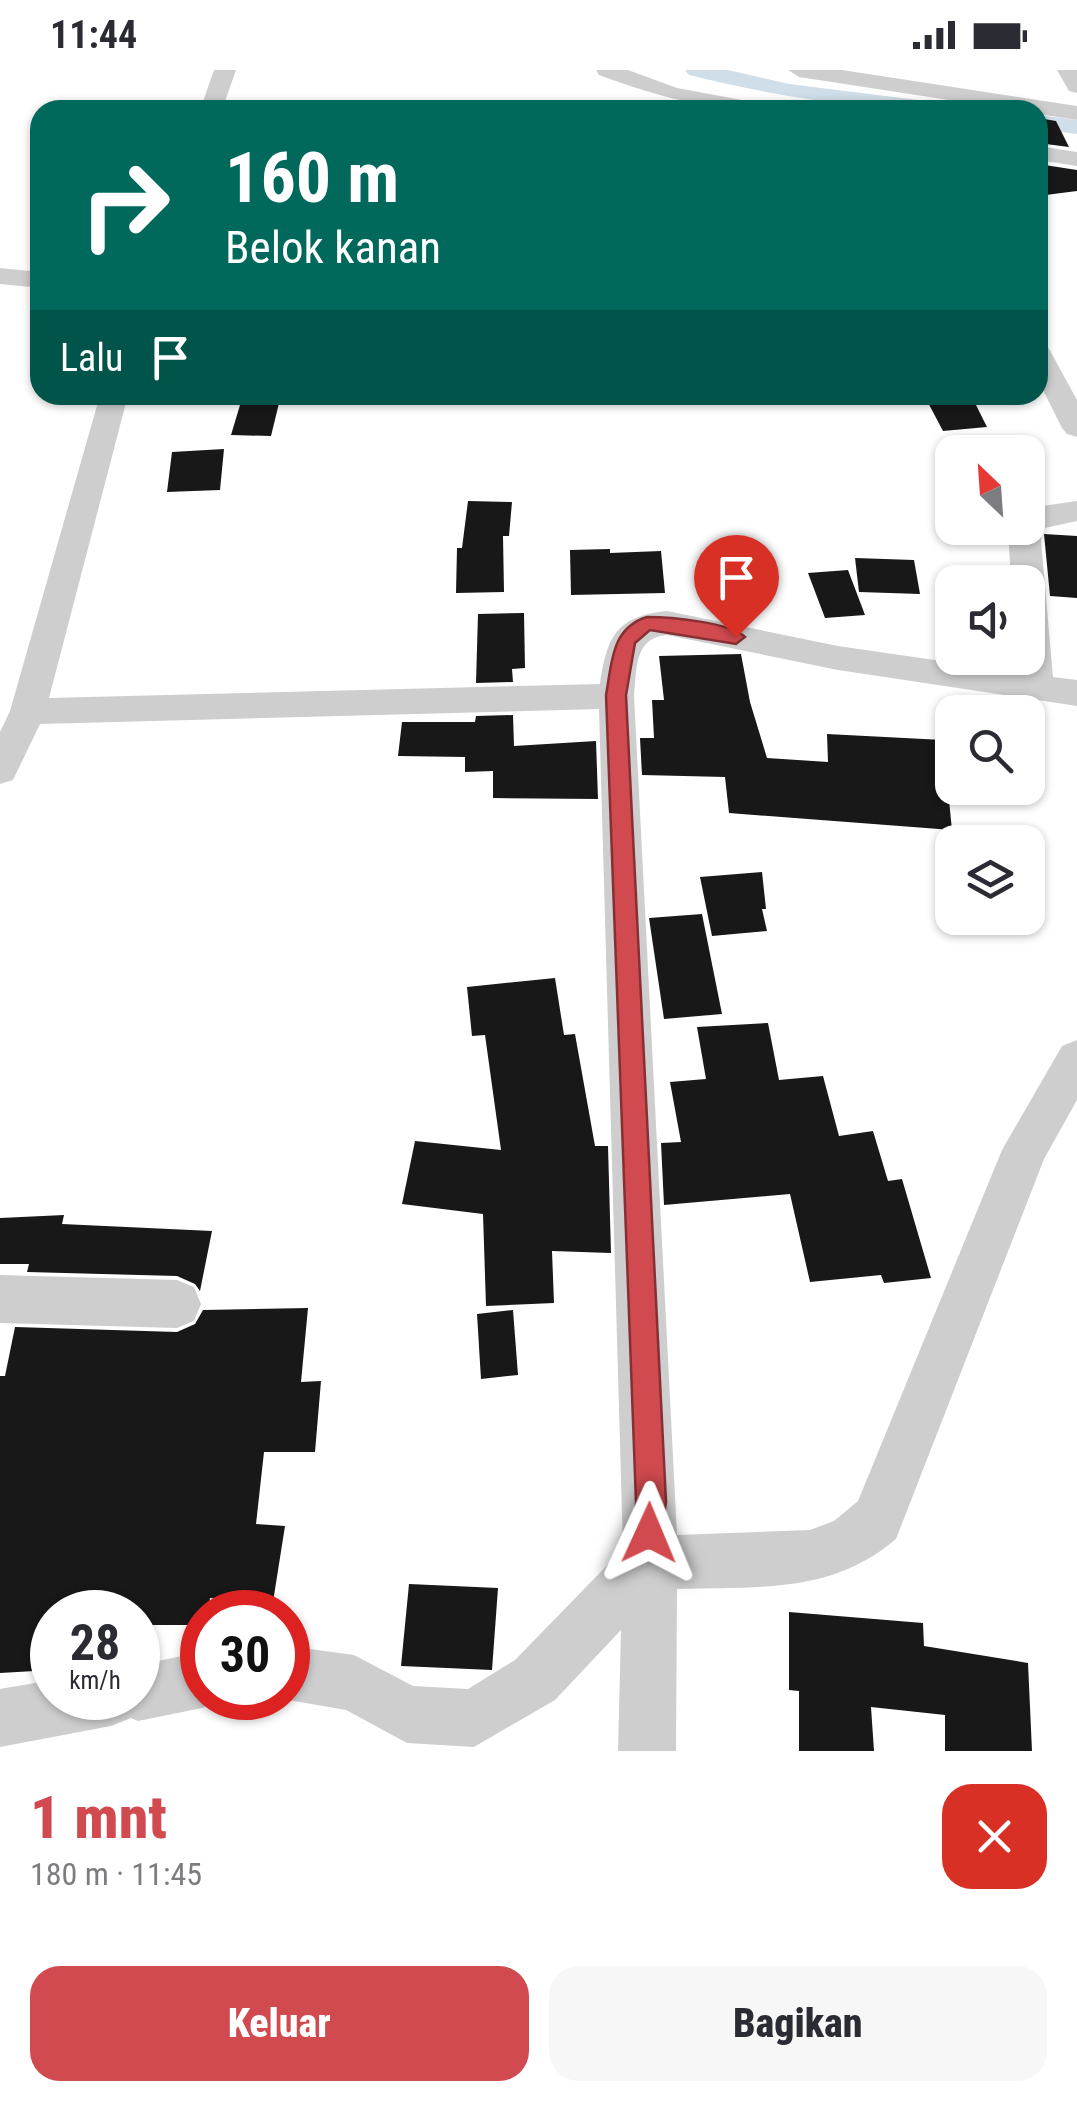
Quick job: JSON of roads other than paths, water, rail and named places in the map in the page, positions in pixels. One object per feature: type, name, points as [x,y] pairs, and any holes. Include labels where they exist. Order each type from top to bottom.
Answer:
[{"type":"street","points":[[214,100],[225,70]]},
{"type":"street","points":[[607,70],[672,94],[704,100]]},
{"type":"street","points":[[800,70],[993,100]]},
{"type":"street","points":[[1068,70],[1077,86]]},
{"type":"street","points":[[1048,108],[1077,113]]},
{"type":"street","points":[[1048,154],[1077,158]]},
{"type":"street","points":[[0,276],[30,279]]},
{"type":"street","points":[[1048,372],[1077,428]]},
{"type":"street","points":[[0,770],[28,711],[111,405]]},
{"type":"street","points":[[1045,515],[1077,511]]},
{"type":"street","points":[[647,1751],[647,1563],[651,1502],[616,695],[625,642],[633,630],[647,623],[667,623],[838,658],[1077,694]]},
{"type":"street","points":[[1035,675],[1036,688]]},
{"type":"street","points":[[28,711],[566,700],[616,695]]},
{"type":"street","points":[[310,1677],[354,1683],[407,1714],[474,1718],[535,1680],[647,1563],[810,1557],[851,1542],[877,1520],[1025,1150],[1077,1059]]},
{"type":"street","points":[[0,1299],[178,1304]]},
{"type":"street","points":[[0,1718],[30,1713]]},
{"type":"waterway","points":[[697,70],[789,91],[861,100]]},
{"type":"waterway","points":[[1048,123],[1077,127]]}]
